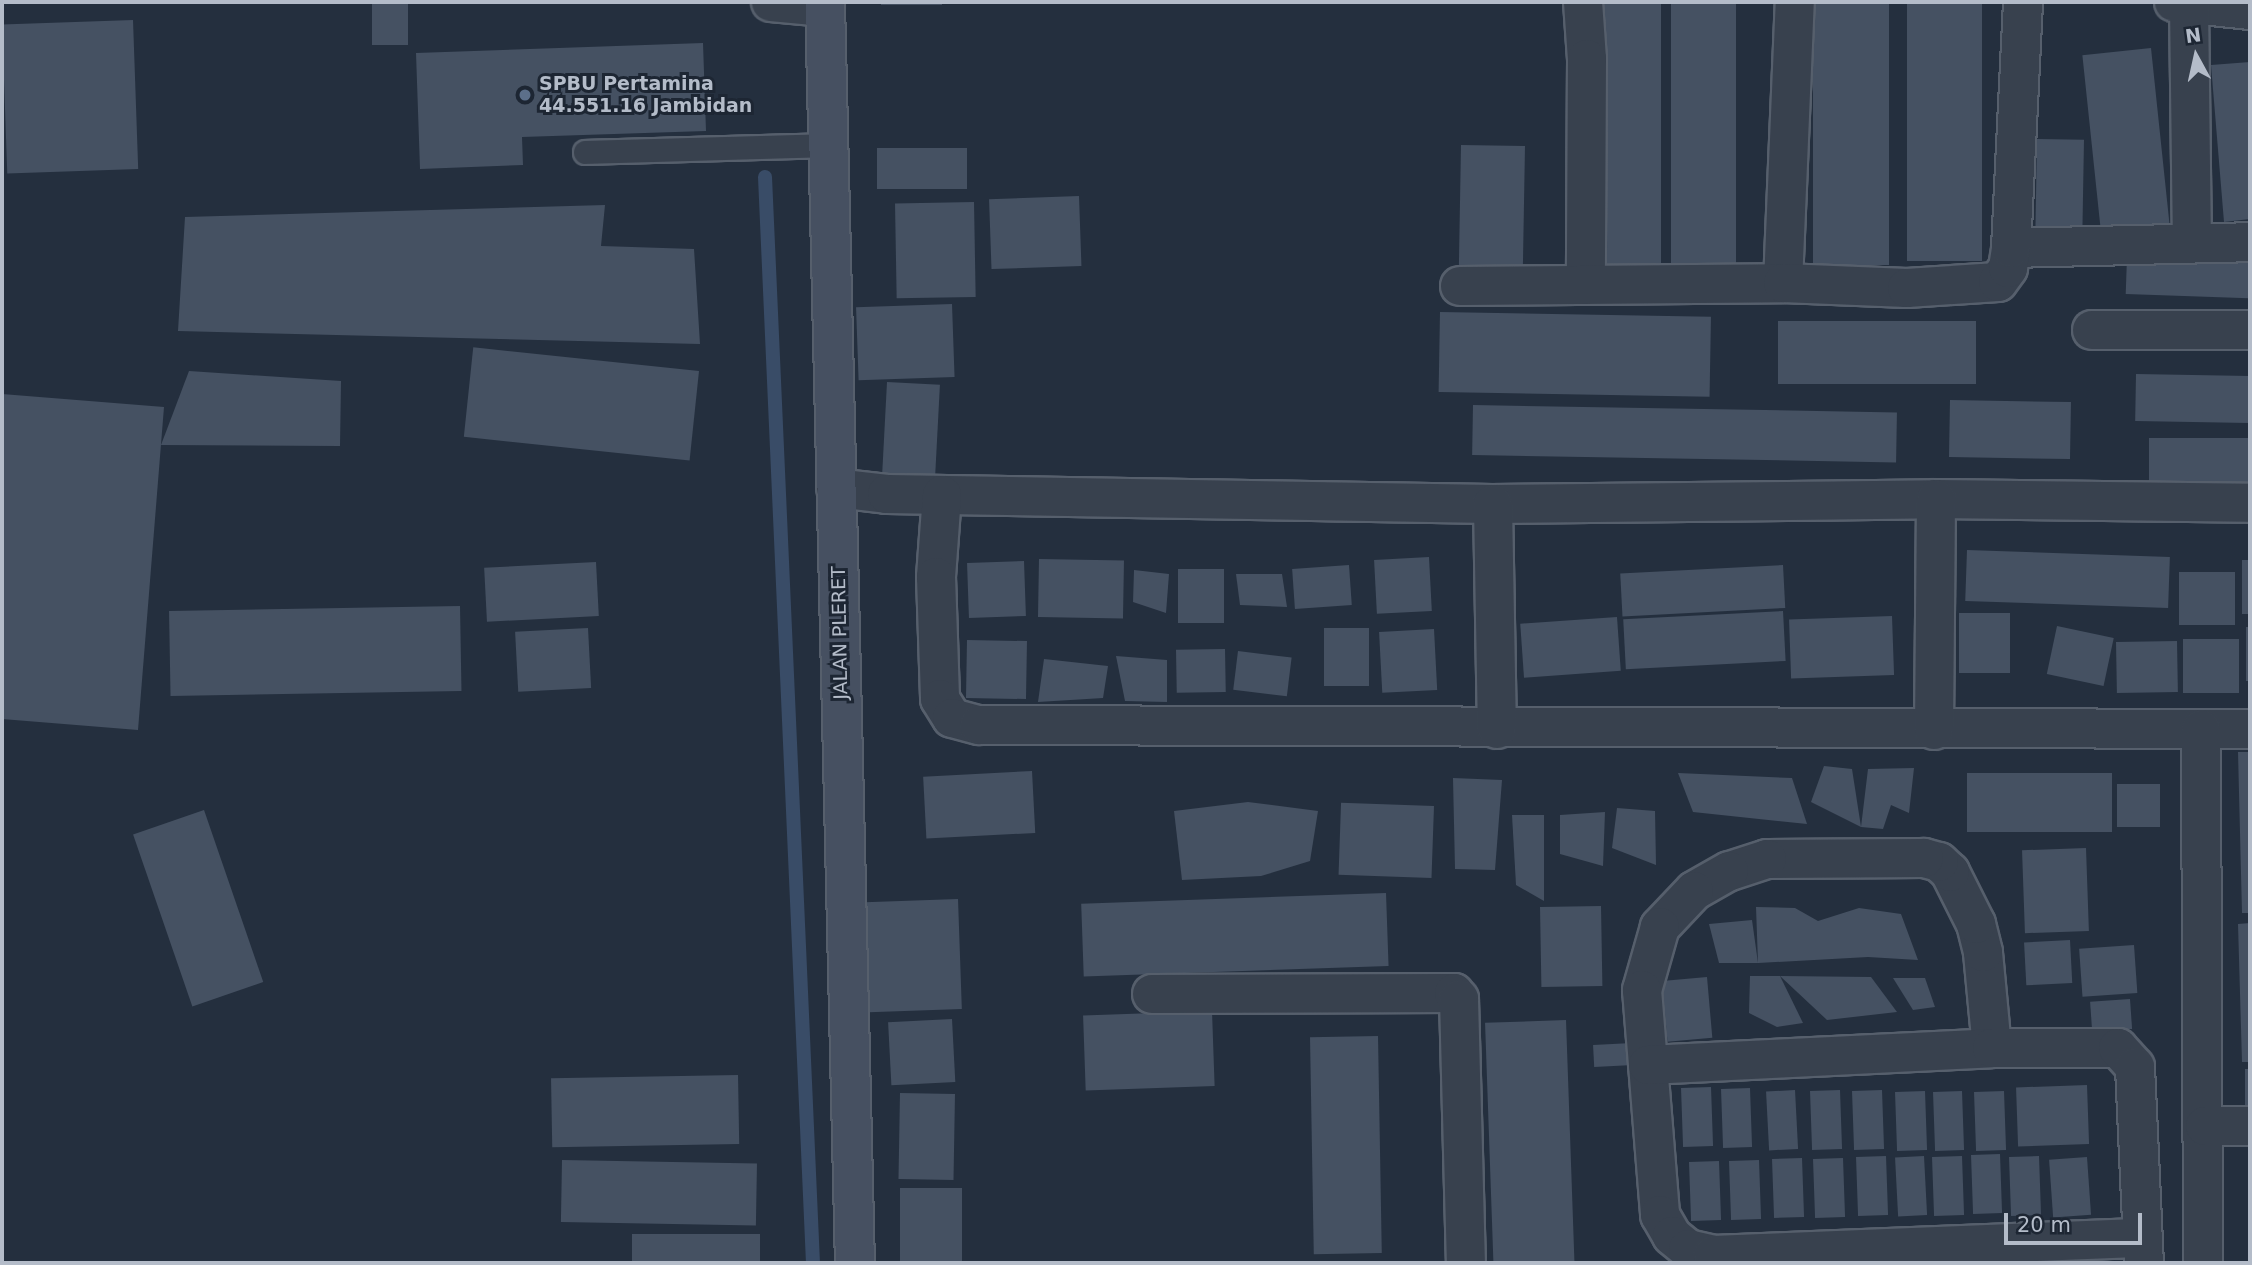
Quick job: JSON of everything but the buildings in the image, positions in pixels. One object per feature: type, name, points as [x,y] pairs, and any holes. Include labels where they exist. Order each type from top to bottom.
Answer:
[{"type":"main road","name":"JALAN PLERET","points":[[825,4],[855,1263]]},
{"type":"street","points":[[771,2],[825,4]]},
{"type":"street","points":[[1583,2],[1586,285]]},
{"type":"street","points":[[1783,283],[1795,2]]},
{"type":"street","points":[[1460,286],[1783,283],[1979,286],[1998,282],[2008,268],[2011,248],[2023,2]]},
{"type":"street","points":[[2192,242],[2181,3],[2250,10]]},
{"type":"street","points":[[2011,248],[2250,242]]},
{"type":"street","points":[[2092,330],[2250,330]]},
{"type":"street","points":[[836,488],[942,495],[1493,504],[1936,499],[2250,503]]},
{"type":"street","points":[[942,495],[936,578],[940,699],[952,718],[1014,728],[2250,729]]},
{"type":"street","points":[[1934,730],[1936,499]]},
{"type":"street","points":[[1493,504],[1497,729]]},
{"type":"street","points":[[2201,729],[2203,1263]]},
{"type":"street","points":[[1648,1065],[1992,1048],[2118,1048],[2129,1056],[2135,1068],[2143,1251],[1713,1259],[1688,1249],[1672,1236],[1660,1215],[1648,1065],[1642,990],[1660,927],[1694,891],[1745,863],[1767,859],[1924,858],[1939,862],[1950,872],[1976,923],[1983,952],[1992,1048]]},
{"type":"street","points":[[1152,994],[1454,993],[1460,999],[1466,1263]]},
{"type":"street","points":[[2204,1126],[2250,1126]]},
{"type":"lane","points":[[585,152],[829,145]]},
{"type":"waterway","points":[[765,177],[813,1263]]},
{"type":"place","name":"SPBU Pertamina 44.551.16 Jambidan","points":[[525,95]]}]
